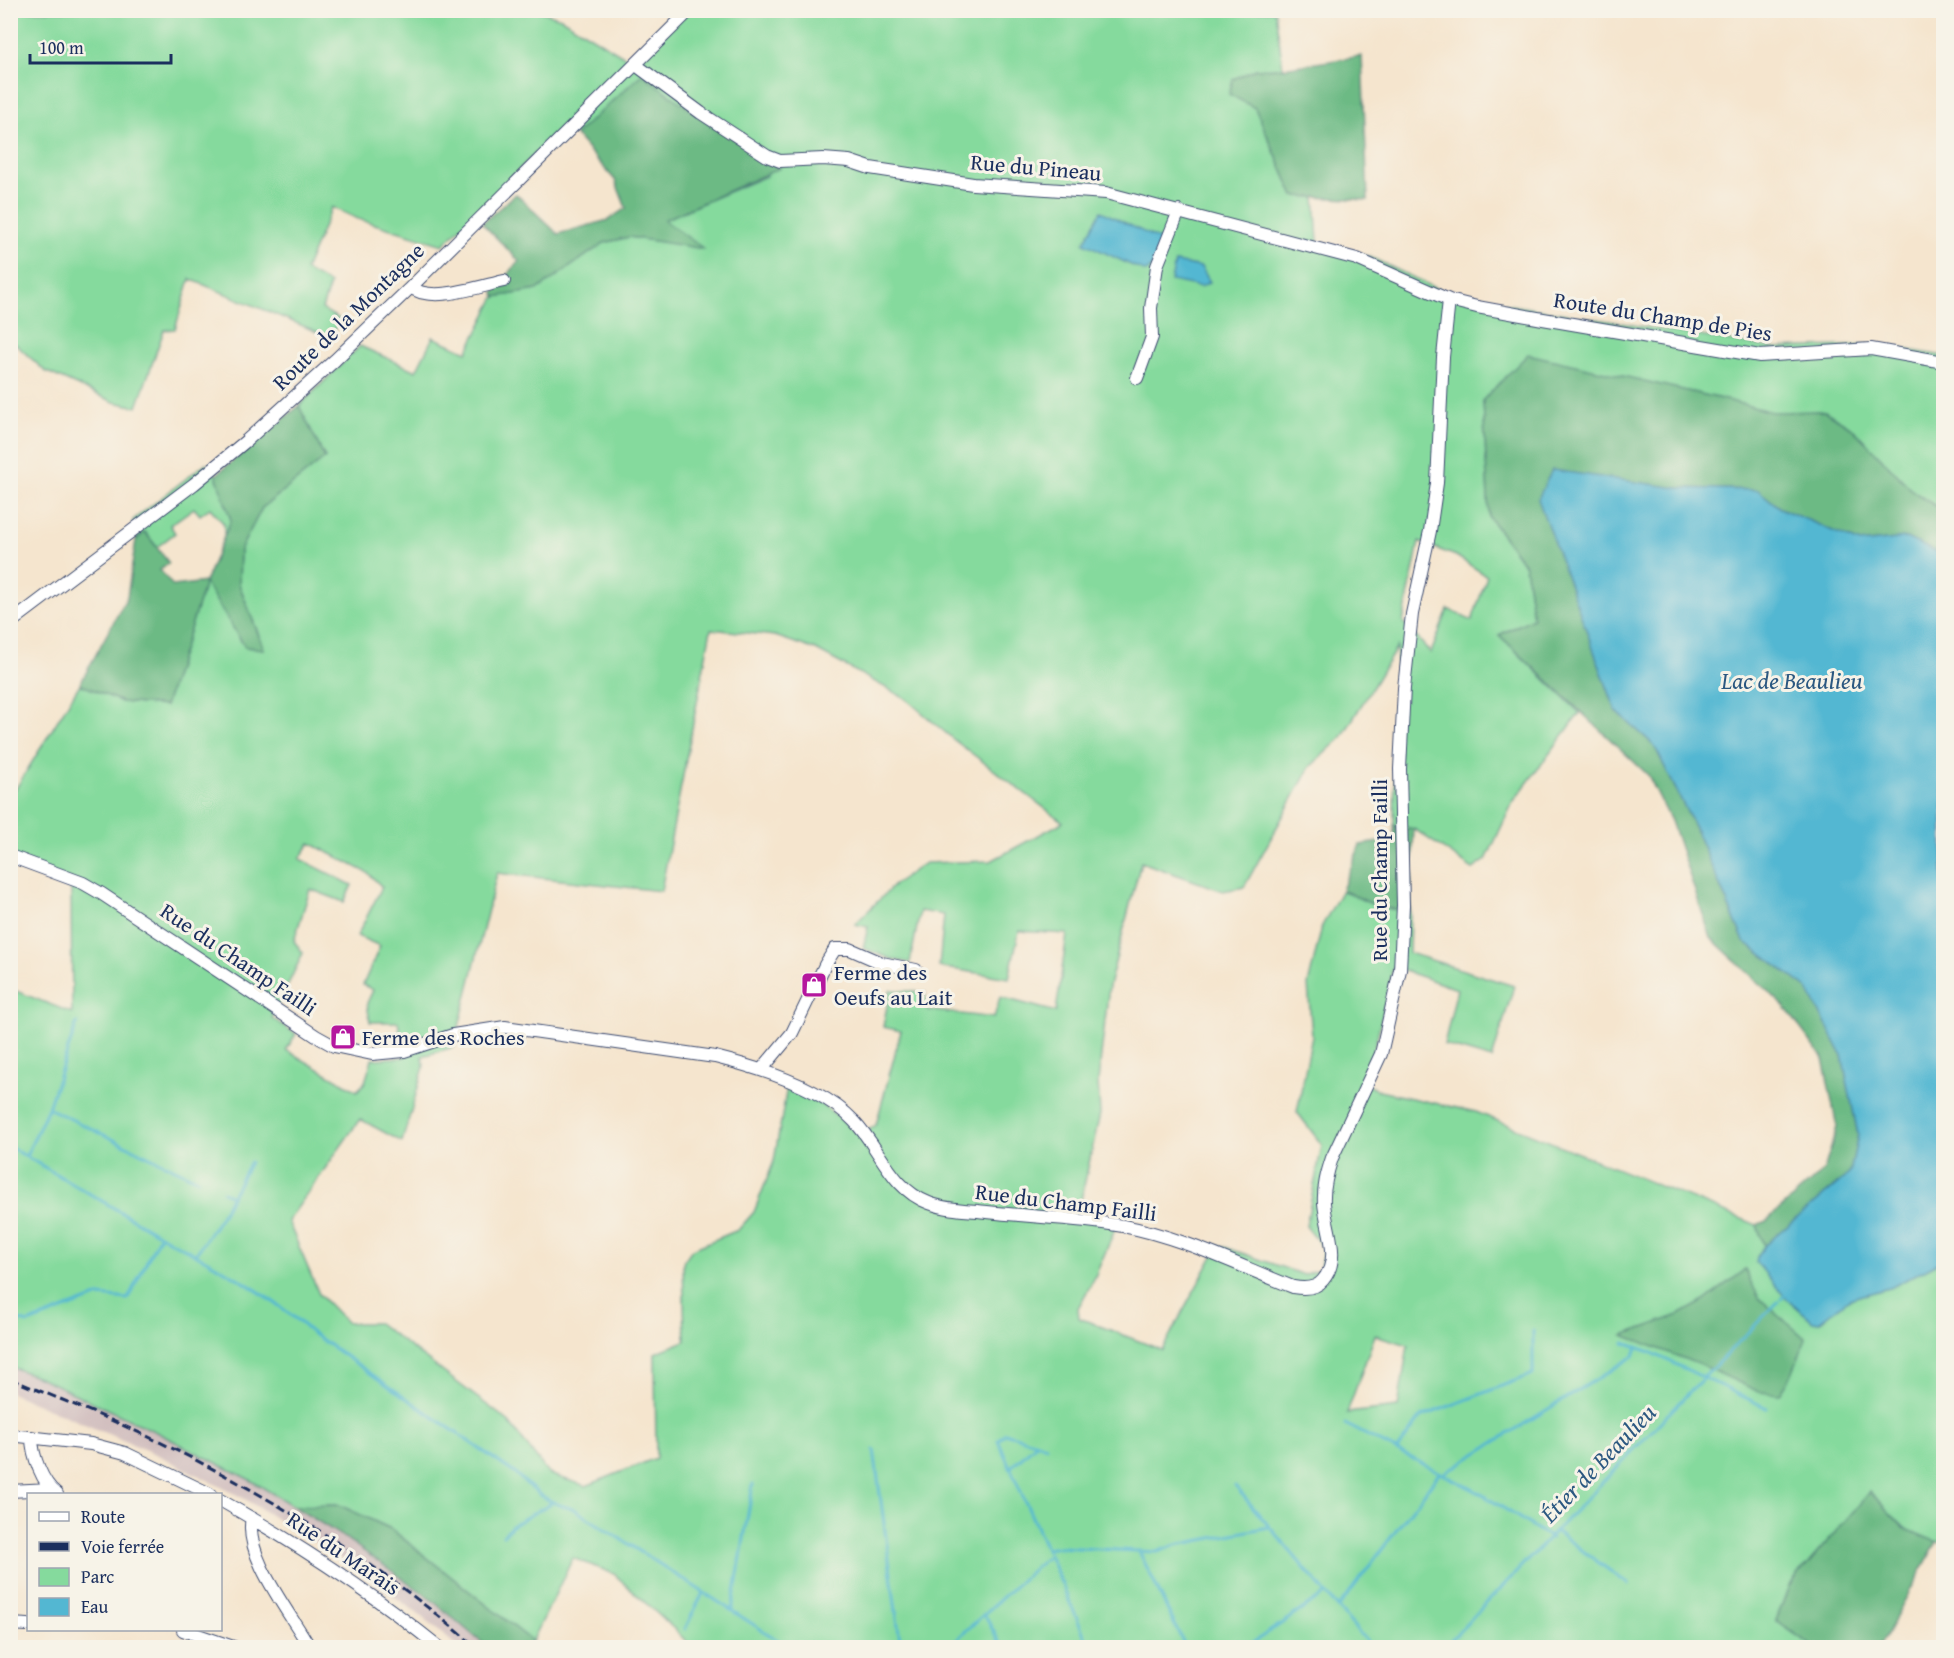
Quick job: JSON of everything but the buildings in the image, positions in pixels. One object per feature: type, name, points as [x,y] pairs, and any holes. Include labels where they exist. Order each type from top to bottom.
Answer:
[{"type":"street","name":"Route de la Montagne","points":[[10,623],[219,464],[335,360],[690,10]]},
{"type":"street","name":"Rue du Pineau","points":[[636,65],[701,113],[767,156],[780,161],[823,159],[849,161],[870,168],[973,184],[1106,193],[1357,259],[1449,300]]},
{"type":"street","points":[[1137,378],[1152,337],[1151,308],[1157,266],[1179,211]]},
{"type":"street","points":[[411,286],[423,293],[451,293],[504,281]]},
{"type":"street","name":"Route du Champ de Pies","points":[[1449,300],[1477,308],[1760,356],[1871,349],[1944,362]]},
{"type":"street","name":"Rue du Champ Failli","points":[[10,856],[93,888],[334,1046],[372,1054],[388,1053],[423,1046],[453,1035],[505,1028],[715,1058],[762,1069],[823,1098],[842,1110],[863,1132],[900,1184],[916,1197],[928,1202],[956,1209],[1100,1223],[1146,1231],[1191,1245],[1293,1287],[1309,1288],[1319,1285],[1328,1274],[1333,1256],[1324,1202],[1327,1173],[1381,1054],[1400,970],[1403,905],[1400,769],[1405,667],[1412,614],[1430,531],[1437,483],[1443,357],[1449,300]]},
{"type":"street","points":[[762,1069],[792,1033],[825,964],[835,949],[850,949],[882,963],[916,970]]},
{"type":"street","points":[[10,1435],[91,1444],[125,1453],[208,1493]]},
{"type":"street","points":[[32,1437],[36,1461],[53,1492]]},
{"type":"street","points":[[10,1491],[53,1492]]},
{"type":"street","name":"Rue du Marais","points":[[222,1501],[338,1572],[440,1647]]},
{"type":"street","points":[[252,1518],[250,1526],[263,1572],[310,1647]]},
{"type":"street","points":[[10,1624],[27,1625]]},
{"type":"street","points":[[189,1631],[231,1646]]},
{"type":"shaded area","points":[[10,1367],[41,1378],[156,1432],[252,1481],[342,1536],[426,1595],[487,1647],[458,1647],[412,1609],[343,1560],[243,1498],[160,1456],[11,1393]]},
{"type":"green space","points":[[11,11],[540,11],[561,18],[630,60],[679,11],[1275,11],[1283,68],[1256,69],[1255,108],[1294,196],[1315,196],[1318,243],[1370,257],[1450,295],[1773,348],[1878,345],[1943,356],[1943,511],[1914,492],[1852,428],[1825,411],[1772,413],[1726,400],[1528,355],[1483,400],[1489,517],[1525,566],[1533,618],[1499,635],[1580,713],[1513,802],[1486,860],[1473,869],[1414,829],[1394,826],[1397,647],[1342,737],[1310,767],[1244,887],[1223,891],[1141,862],[1109,986],[1098,1082],[1100,1114],[1078,1213],[1119,1220],[1094,1279],[1078,1308],[1079,1318],[1162,1350],[1219,1245],[1304,1275],[1320,1269],[1323,1248],[1306,1226],[1322,1145],[1297,1112],[1312,1036],[1308,985],[1322,926],[1342,890],[1380,908],[1410,910],[1409,953],[1514,986],[1492,1059],[1444,1045],[1457,989],[1393,967],[1377,1038],[1363,1083],[1379,1091],[1476,1112],[1757,1225],[1764,1246],[1757,1257],[1784,1296],[1813,1321],[1819,1322],[1849,1299],[1892,1287],[1943,1260],[1943,1542],[1931,1541],[1911,1532],[1893,1517],[1870,1492],[1789,1586],[1776,1621],[1814,1647],[692,1647],[614,1574],[573,1558],[532,1642],[391,1529],[339,1505],[293,1506],[252,1481],[156,1432],[41,1378],[11,1367],[11,989],[72,1013],[71,885],[11,863],[10,798],[80,684],[122,702],[165,706],[205,582],[245,647],[264,649],[239,584],[240,550],[262,508],[325,458],[299,406],[360,346],[416,371],[433,337],[467,352],[495,297],[537,290],[604,243],[629,237],[702,248],[663,220],[766,176],[642,74],[575,135],[564,125],[443,245],[358,219],[332,207],[305,270],[330,284],[322,309],[339,319],[332,338],[190,279],[175,329],[164,330],[137,407],[114,402],[45,371],[11,340]],"holes":[[[1419,542],[1456,556],[1487,576],[1472,621],[1448,609],[1431,653],[1403,622]],[[711,629],[775,636],[816,650],[905,698],[954,740],[1063,822],[991,861],[925,863],[895,884],[855,924],[868,927],[863,948],[894,960],[910,963],[920,911],[944,915],[939,967],[1009,978],[1019,931],[1067,934],[1056,1012],[1000,997],[994,1018],[927,1010],[925,992],[890,990],[883,1027],[901,1031],[876,1125],[860,1136],[826,1108],[787,1087],[774,1161],[754,1212],[738,1230],[692,1249],[683,1262],[685,1341],[655,1353],[656,1458],[586,1486],[549,1474],[507,1420],[378,1323],[347,1323],[319,1294],[288,1221],[360,1119],[402,1142],[424,1067],[423,1056],[454,1047],[497,873],[661,891]],[[310,843],[368,873],[382,887],[357,936],[380,946],[363,985],[373,990],[367,1003],[370,1022],[398,1022],[405,1057],[372,1059],[365,1082],[357,1091],[286,1050],[296,1034],[272,1018],[303,953],[294,941],[310,889],[344,902],[352,885],[300,859]],[[1375,1335],[1408,1345],[1398,1407],[1347,1413]]]},
{"type":"green space","points":[[1362,56],[1368,200],[1294,196],[1255,108],[1229,94],[1233,79],[1256,69],[1283,68]]},
{"type":"green space","points":[[642,74],[696,114],[780,168],[664,220],[704,249],[629,237],[604,243],[537,290],[495,297],[494,292],[519,261],[482,223],[516,194],[558,234],[608,220],[626,208],[615,180],[575,135]]},
{"type":"green space","points":[[1528,354],[1772,412],[1825,411],[1852,428],[1914,492],[1943,511],[1943,555],[1906,538],[1860,543],[1780,508],[1757,490],[1678,488],[1539,499],[1616,711],[1654,745],[1694,826],[1744,941],[1807,988],[1842,1055],[1858,1135],[1850,1173],[1764,1246],[1757,1225],[1766,1221],[1824,1170],[1837,1127],[1823,1058],[1784,1006],[1711,938],[1671,821],[1648,775],[1499,635],[1533,618],[1525,565],[1489,517],[1483,400]]},
{"type":"green space","points":[[299,406],[325,458],[262,508],[240,550],[239,584],[264,649],[245,647],[205,583],[165,706],[122,702],[80,684],[127,597],[136,540],[145,532],[169,563],[160,570],[173,586],[205,582],[231,520],[216,475]]},
{"type":"green space","points":[[206,463],[216,475],[231,520],[224,539],[224,524],[210,508],[200,515],[194,508],[170,525],[175,533],[157,547],[145,532],[136,540],[133,520]]},
{"type":"green space","points":[[1394,826],[1414,829],[1410,910],[1380,908],[1342,890],[1360,845],[1394,840]]},
{"type":"green space","points":[[1745,1270],[1759,1298],[1806,1339],[1791,1376],[1780,1394],[1759,1392],[1708,1368],[1623,1335],[1679,1315],[1704,1301]]},
{"type":"green space","points":[[1870,1492],[1904,1528],[1937,1542],[1879,1647],[1814,1647],[1776,1621],[1789,1586]]},
{"type":"green space","points":[[339,1505],[391,1529],[532,1641],[529,1647],[487,1647],[426,1595],[342,1536],[293,1506]]},
{"type":"water","points":[[1101,211],[1162,241],[1151,268],[1146,272],[1084,243]]},
{"type":"water","points":[[1175,262],[1201,267],[1210,282],[1201,287],[1171,281]]},
{"type":"water","name":"Lac de Beaulieu","points":[[1552,470],[1678,488],[1758,490],[1780,508],[1860,543],[1906,538],[1943,555],[1943,1260],[1892,1287],[1849,1299],[1819,1322],[1813,1321],[1784,1296],[1756,1262],[1764,1246],[1850,1173],[1858,1135],[1842,1055],[1807,988],[1744,941],[1694,826],[1654,745],[1616,711],[1538,499]]},
{"type":"waterway","points":[[26,1156],[48,1108],[77,1023]]},
{"type":"waterway","points":[[48,1108],[198,1180]]},
{"type":"waterway","points":[[10,1147],[244,1282],[312,1333],[516,1474],[542,1496],[556,1504],[574,1509],[790,1648]]},
{"type":"waterway","points":[[196,1254],[220,1218],[250,1162]]},
{"type":"waterway","points":[[223,1192],[232,1196]]},
{"type":"waterway","points":[[10,1318],[28,1323],[99,1296],[128,1299],[160,1235]]},
{"type":"waterway","name":"Étier de Beaulieu","points":[[1781,1299],[1784,1296]]},
{"type":"waterway","name":"Étier de Beaulieu","points":[[1443,1648],[1778,1302]]},
{"type":"waterway","points":[[1397,1450],[1421,1417],[1533,1374],[1533,1331]]},
{"type":"waterway","points":[[1624,1343],[1648,1351],[1767,1408]]},
{"type":"waterway","points":[[1443,1474],[1634,1356],[1637,1347]]},
{"type":"waterway","points":[[1345,1424],[1478,1492],[1551,1538]]},
{"type":"waterway","points":[[1046,1446],[1005,1433],[998,1440],[1090,1648]]},
{"type":"waterway","points":[[1010,1468],[1037,1443]]},
{"type":"waterway","points":[[874,1450],[901,1648]]},
{"type":"waterway","points":[[1338,1608],[1440,1472]]},
{"type":"waterway","points":[[732,1610],[753,1484]]},
{"type":"waterway","points":[[1235,1486],[1372,1648]]},
{"type":"waterway","points":[[503,1535],[513,1525],[551,1503]]},
{"type":"waterway","points":[[1046,1549],[1059,1547],[1157,1552],[1176,1545],[1269,1527]]},
{"type":"waterway","points":[[1557,1532],[1628,1584]]},
{"type":"waterway","points":[[1139,1551],[1186,1648]]},
{"type":"waterway","points":[[947,1648],[1049,1555]]},
{"type":"waterway","points":[[685,1629],[703,1593]]},
{"type":"waterway","points":[[1245,1648],[1325,1594]]},
{"type":"waterway","points":[[984,1614],[1003,1648]]},
{"type":"railway","points":[[10,1379],[153,1439],[281,1507],[362,1559],[440,1617],[477,1648]]},
{"type":"place","name":"Ferme des Oeufs au Lait","points":[[814,985]]},
{"type":"place","name":"Ferme des Roches","points":[[343,1037]]}]
